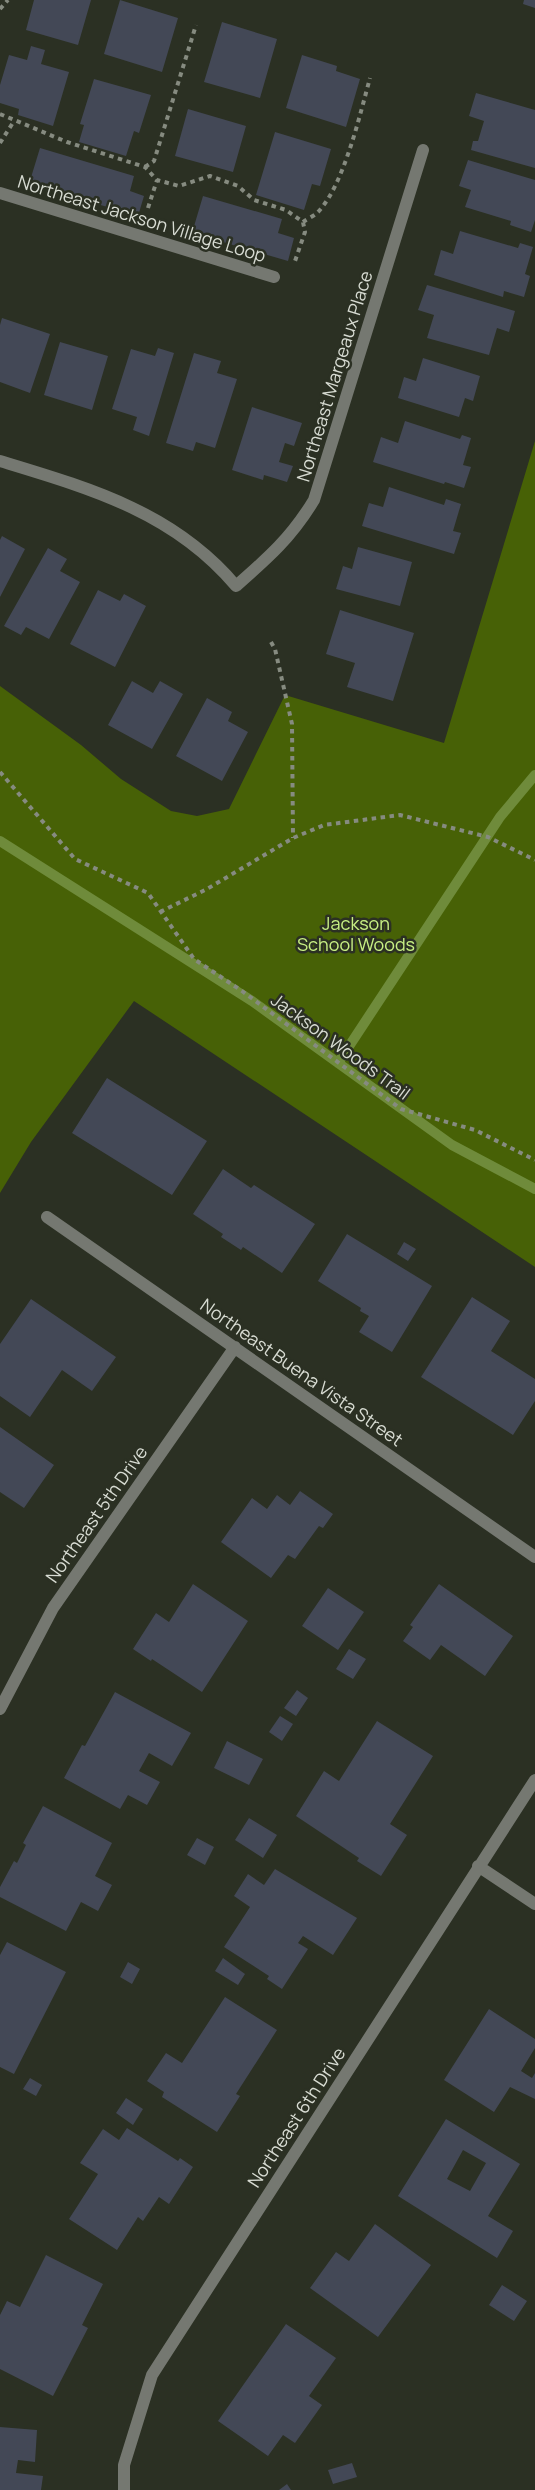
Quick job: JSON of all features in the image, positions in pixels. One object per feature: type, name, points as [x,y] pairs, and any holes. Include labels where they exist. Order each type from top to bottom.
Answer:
[{"type":"street","name":"Northeast Margeaux Place","points":[[0,461],[88,488],[164,524],[210,558],[236,586],[283,544],[314,500],[423,150]]},
{"type":"street","name":"Northeast Jackson Village Loop","points":[[0,193],[274,277]]},
{"type":"street","name":"Northeast Buena Vista Street","points":[[47,1217],[535,1557]]},
{"type":"street","name":"Northeast 5th Drive","points":[[0,1709],[52,1608],[235,1347]]},
{"type":"street","name":"Northeast 6th Drive","points":[[124,2490],[124,2465],[152,2375],[535,1780]]},
{"type":"street","points":[[478,1866],[535,1904]]},
{"type":"path","points":[[0,9],[8,0]]},
{"type":"path","points":[[145,166],[154,161],[196,25]]},
{"type":"path","points":[[303,222],[318,212],[337,181],[355,135],[370,78]]},
{"type":"path","points":[[0,114],[67,142],[145,166],[157,180],[179,186],[210,176],[238,186],[254,200],[286,210],[303,222],[305,232],[296,263],[291,266]]},
{"type":"path","points":[[0,143],[14,121]]},
{"type":"path","points":[[148,208],[157,180]]},
{"type":"path","points":[[271,642],[275,650],[292,724],[293,838]]},
{"type":"path","name":"Jackson Woods Trail","points":[[0,772],[75,859],[147,893],[194,959],[242,991],[401,1109],[475,1130],[535,1160]]},
{"type":"path","points":[[160,912],[207,889],[293,838],[324,825],[400,815],[482,836],[535,860]]},
{"type":"green space","name":"Jackson School Woods","points":[[535,441],[535,1267],[134,1001],[31,1142],[0,1193],[0,686],[81,745],[121,779],[171,811],[197,816],[229,809],[285,695],[444,743]]},
{"type":"building","points":[[34,0],[91,0],[78,45],[26,30]]},
{"type":"building","points":[[120,0],[178,18],[162,72],[104,54]]},
{"type":"building","points":[[524,0],[535,0],[535,8],[523,4]]},
{"type":"building","points":[[222,22],[277,39],[260,98],[204,82]]},
{"type":"building","points":[[31,46],[45,50],[41,64],[69,72],[53,126],[18,115],[19,109],[0,103],[0,85],[9,55],[27,60]]},
{"type":"building","points":[[302,55],[337,66],[336,71],[360,79],[346,127],[286,108]]},
{"type":"building","points":[[94,79],[151,95],[139,133],[134,131],[126,156],[79,142],[84,125],[80,124]]},
{"type":"building","points":[[476,93],[535,110],[535,168],[471,150],[473,141],[478,141],[484,121],[469,116]]},
{"type":"building","points":[[188,109],[246,126],[233,172],[175,156]]},
{"type":"building","points":[[275,132],[331,149],[320,186],[312,184],[304,210],[256,195]]},
{"type":"building","points":[[40,148],[134,176],[130,191],[144,196],[138,216],[29,184]]},
{"type":"building","points":[[468,160],[535,180],[535,220],[531,232],[510,225],[511,221],[465,207],[471,190],[459,186]]},
{"type":"building","points":[[203,196],[282,219],[278,233],[294,238],[288,261],[192,233]]},
{"type":"building","points":[[460,231],[518,248],[520,243],[533,247],[525,274],[530,276],[524,297],[504,291],[503,297],[434,275],[441,250],[453,254]]},
{"type":"building","points":[[427,285],[515,311],[509,332],[497,328],[489,355],[427,338],[434,315],[418,310]]},
{"type":"building","points":[[2,318],[50,334],[30,393],[0,382]]},
{"type":"building","points":[[60,342],[108,356],[92,410],[44,395]]},
{"type":"building","points":[[158,348],[174,353],[149,436],[133,430],[137,417],[112,409],[131,349],[155,356]]},
{"type":"building","points":[[194,353],[221,361],[217,373],[237,379],[215,448],[196,442],[193,451],[166,443]]},
{"type":"building","points":[[423,358],[480,376],[473,401],[465,398],[459,417],[398,398],[404,377],[416,381]]},
{"type":"building","points":[[252,407],[302,423],[294,446],[285,443],[279,462],[293,466],[287,482],[264,475],[263,480],[232,470]]},
{"type":"building","points":[[405,421],[460,439],[462,435],[471,438],[463,465],[471,467],[464,488],[373,462],[381,437],[398,443]]},
{"type":"building","points":[[389,487],[444,505],[446,499],[461,504],[453,531],[461,533],[454,554],[362,526],[369,503],[383,507]]},
{"type":"building","points":[[2,536],[25,549],[0,597],[0,540]]},
{"type":"building","points":[[358,547],[412,562],[400,606],[336,589],[343,566],[352,569]]},
{"type":"building","points":[[48,548],[67,559],[60,571],[80,582],[49,639],[26,627],[21,635],[4,626]]},
{"type":"building","points":[[98,590],[120,601],[124,594],[146,606],[115,667],[70,644]]},
{"type":"building","points":[[340,610],[414,633],[393,701],[347,687],[355,663],[326,654]]},
{"type":"building","points":[[132,681],[153,693],[160,681],[183,694],[152,749],[108,725]]},
{"type":"building","points":[[207,698],[232,712],[228,721],[248,732],[222,781],[176,756]]},
{"type":"building","points":[[107,1078],[207,1141],[172,1195],[72,1133]]},
{"type":"building","points":[[223,1169],[251,1188],[254,1185],[315,1224],[282,1273],[243,1247],[241,1250],[221,1237],[223,1234],[193,1214]]},
{"type":"building","points":[[347,1234],[432,1286],[392,1352],[359,1332],[369,1316],[360,1311],[361,1308],[318,1281]]},
{"type":"building","points":[[404,1242],[416,1249],[408,1261],[397,1254]]},
{"type":"building","points":[[472,1297],[510,1321],[491,1351],[535,1379],[535,1401],[513,1435],[421,1377]]},
{"type":"building","points":[[31,1299],[116,1357],[92,1391],[62,1370],[30,1417],[0,1396],[0,1344]]},
{"type":"building","points":[[0,1427],[54,1465],[24,1508],[0,1492]]},
{"type":"building","points":[[300,1491],[333,1514],[323,1528],[319,1526],[295,1559],[288,1555],[271,1578],[221,1542],[252,1498],[267,1509],[277,1495],[290,1505]]},
{"type":"building","points":[[193,1584],[248,1621],[202,1692],[133,1649],[156,1613],[169,1622]]},
{"type":"building","points":[[439,1584],[513,1636],[485,1676],[441,1645],[430,1660],[403,1641],[413,1627],[410,1625]]},
{"type":"building","points":[[328,1588],[364,1612],[338,1650],[302,1626]]},
{"type":"building","points":[[349,1649],[366,1659],[353,1679],[336,1669]]},
{"type":"building","points":[[297,1690],[308,1698],[296,1716],[284,1708]]},
{"type":"building","points":[[115,1692],[191,1733],[172,1766],[149,1753],[139,1771],[160,1782],[147,1805],[128,1795],[120,1809],[64,1778]]},
{"type":"building","points":[[280,1716],[293,1724],[282,1741],[269,1732]]},
{"type":"building","points":[[377,1721],[433,1756],[390,1824],[407,1835],[381,1876],[357,1861],[359,1858],[296,1816],[324,1771],[339,1781]]},
{"type":"building","points":[[227,1741],[263,1759],[249,1785],[214,1768]]},
{"type":"building","points":[[43,1806],[112,1843],[95,1876],[112,1885],[98,1911],[81,1902],[66,1931],[0,1897],[0,1887],[14,1861],[17,1863],[26,1845],[23,1843]]},
{"type":"building","points":[[249,1818],[277,1835],[263,1858],[235,1840]]},
{"type":"building","points":[[197,1838],[214,1847],[205,1865],[187,1855]]},
{"type":"building","points":[[275,1869],[357,1918],[333,1955],[303,1936],[298,1943],[308,1949],[282,1989],[267,1979],[269,1976],[224,1947],[250,1907],[234,1896],[248,1874],[264,1885]]},
{"type":"building","points":[[7,1942],[66,1972],[14,2074],[0,2067],[0,1955]]},
{"type":"building","points":[[223,1958],[245,1974],[238,1985],[215,1971]]},
{"type":"building","points":[[128,1962],[140,1969],[132,1984],[120,1977]]},
{"type":"building","points":[[225,1997],[277,2030],[236,2094],[240,2096],[217,2132],[162,2097],[164,2092],[147,2081],[166,2053],[182,2063]]},
{"type":"building","points":[[489,2009],[535,2039],[535,2048],[521,2071],[532,2078],[535,2073],[535,2099],[510,2087],[494,2112],[444,2080]]},
{"type":"building","points":[[30,2078],[42,2085],[36,2096],[23,2089]]},
{"type":"building","points":[[126,2098],[143,2109],[133,2125],[116,2113]]},
{"type":"building","points":[[446,2119],[520,2164],[488,2216],[513,2231],[497,2258],[398,2196]],"holes":[[[463,2150],[486,2163],[470,2191],[447,2179]]]},
{"type":"building","points":[[127,2128],[178,2161],[180,2158],[193,2167],[169,2204],[159,2197],[143,2221],[138,2217],[117,2250],[69,2219],[98,2174],[80,2163],[103,2129],[119,2140]]},
{"type":"building","points":[[375,2224],[431,2265],[378,2337],[310,2288],[336,2252],[349,2261]]},
{"type":"building","points":[[46,2255],[103,2284],[82,2325],[88,2328],[53,2396],[0,2369],[0,2315],[7,2301],[20,2307]]},
{"type":"building","points":[[502,2285],[527,2301],[514,2321],[489,2305]]},
{"type":"building","points":[[286,2324],[336,2358],[309,2396],[322,2405],[295,2443],[283,2435],[268,2456],[218,2421]]},
{"type":"building","points":[[0,2427],[37,2430],[35,2462],[18,2460],[16,2473],[43,2476],[41,2490],[0,2490]]},
{"type":"building","points":[[352,2463],[357,2477],[333,2484],[328,2470]]},
{"type":"building","points":[[287,2484],[291,2490],[279,2490]]},
{"type":"waterway","points":[[338,1063],[500,817],[535,775]]},
{"type":"waterway","points":[[0,841],[252,1001],[452,1145],[535,1189]]}]
